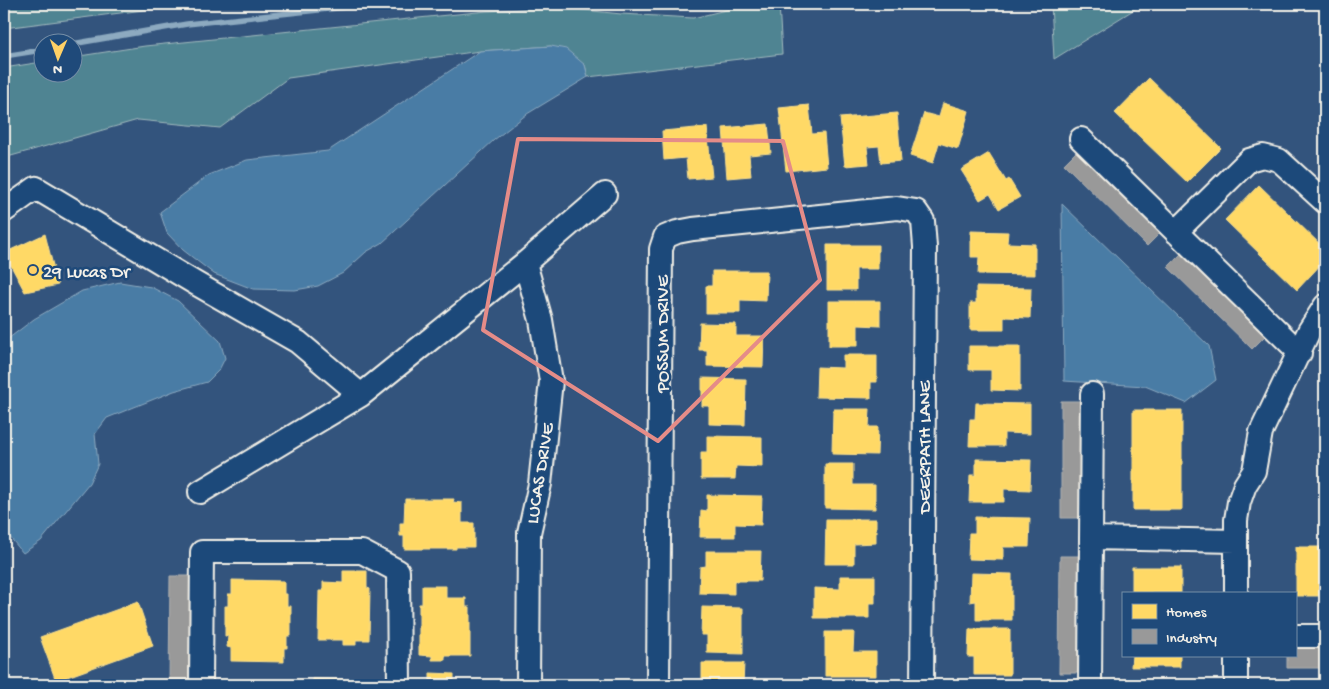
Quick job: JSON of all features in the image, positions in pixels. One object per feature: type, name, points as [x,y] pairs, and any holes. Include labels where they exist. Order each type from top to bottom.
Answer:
[{"type":"street","points":[[1081,140],[1300,353]]},
{"type":"street","points":[[1176,232],[1249,160],[1263,156],[1279,160],[1325,202]]},
{"type":"street","points":[[4,211],[36,188],[298,342],[360,395]]},
{"type":"street","points":[[200,492],[360,395],[525,263],[605,194]]},
{"type":"street","name":"POSSUM DRIVE","points":[[658,685],[661,249],[665,237],[676,232],[693,229],[881,208],[916,211]]},
{"type":"street","name":"DEERPATH LANE","points":[[916,211],[923,221],[925,247],[922,685]]},
{"type":"street","name":"LUCAS DRIVE","points":[[525,263],[541,320],[550,381],[540,484],[529,532],[528,685]]},
{"type":"street","points":[[1236,592],[1236,520],[1239,502],[1254,471],[1261,432],[1310,331],[1325,306]]},
{"type":"street","points":[[1090,685],[1092,394]]},
{"type":"street","points":[[1091,538],[1236,541]]},
{"type":"street","points":[[201,685],[202,552],[362,552],[398,571],[399,685]]},
{"type":"street","points":[[1296,636],[1325,636]]},
{"type":"street","points":[[1236,656],[1236,685]]},
{"type":"highlighted area","points":[[518,139],[783,141],[820,280],[658,441],[483,330]]},
{"type":"green space","points":[[4,4],[190,4],[4,28]]},
{"type":"green space","points":[[750,4],[779,4],[782,54],[588,77],[585,65],[551,46],[480,51],[288,78],[220,128],[138,120],[4,158],[4,68],[32,64],[32,82],[82,82],[82,56],[145,46],[487,11],[556,7],[621,14],[693,18]]},
{"type":"green space","points":[[1051,4],[1143,4],[1054,59]]},
{"type":"water","points":[[551,46],[566,49],[585,65],[588,77],[527,114],[494,140],[382,243],[366,252],[343,273],[318,286],[295,290],[253,289],[214,274],[183,250],[167,233],[160,212],[209,175],[247,160],[328,151],[480,51]]},
{"type":"water","points":[[1062,204],[1209,346],[1216,380],[1186,403],[1145,386],[1064,381]]},
{"type":"water","points":[[120,282],[151,287],[178,301],[220,341],[225,358],[219,370],[207,382],[174,391],[107,418],[95,434],[98,464],[89,483],[41,541],[23,553],[4,530],[4,342],[34,319],[82,291]]},
{"type":"building: Homes","points":[[1149,78],[1221,148],[1187,182],[1115,113]]},
{"type":"building: Homes","points":[[943,103],[969,111],[958,149],[939,143],[933,163],[910,156],[924,113],[939,117]]},
{"type":"building: Homes","points":[[809,105],[812,134],[824,133],[827,167],[786,171],[779,108]]},
{"type":"building: Homes","points":[[897,113],[901,161],[881,163],[879,146],[867,147],[869,164],[845,166],[840,118]]},
{"type":"building: Homes","points":[[768,124],[771,153],[749,155],[751,176],[727,178],[723,128]]},
{"type":"building: Homes","points":[[707,127],[712,177],[688,179],[686,158],[664,160],[662,131]]},
{"type":"building: Homes","points":[[989,153],[1006,181],[1009,179],[1020,197],[999,209],[990,194],[980,200],[961,170]]},
{"type":"building: Homes","points":[[1259,185],[1325,249],[1325,260],[1297,290],[1225,220]]},
{"type":"building: Homes","points":[[971,231],[1008,232],[1007,243],[1035,244],[1035,275],[978,274],[979,257],[971,257]]},
{"type":"building: Homes","name":"29 Lucas Dr","points":[[45,234],[58,285],[25,292],[4,253]]},
{"type":"building: Homes","points":[[827,245],[878,245],[878,269],[856,269],[856,290],[827,290]]},
{"type":"building: Homes","points":[[712,271],[767,271],[766,301],[740,300],[740,313],[706,313],[706,286],[712,286]]},
{"type":"building: Homes","points":[[976,287],[1031,288],[1030,318],[1004,317],[1004,330],[970,330],[970,303],[976,303]]},
{"type":"building: Homes","points":[[829,301],[880,301],[880,326],[858,325],[858,346],[829,346]]},
{"type":"building: Homes","points":[[700,323],[736,324],[736,336],[764,336],[763,367],[707,366],[707,350],[699,350]]},
{"type":"building: Homes","points":[[969,346],[1020,346],[1020,391],[991,390],[991,370],[969,370]]},
{"type":"building: Homes","points":[[843,355],[877,355],[877,382],[871,382],[871,398],[816,397],[817,367],[843,368]]},
{"type":"building: Homes","points":[[702,378],[746,379],[745,425],[709,424],[709,406],[702,406]]},
{"type":"building: Homes","points":[[976,403],[1030,404],[1030,434],[1004,433],[1004,446],[969,446],[970,419],[975,419]]},
{"type":"building: Homes","points":[[833,409],[870,409],[869,427],[878,427],[877,455],[832,454]]},
{"type":"building: Homes","points":[[1133,410],[1182,410],[1182,510],[1133,510]]},
{"type":"building: Homes","points":[[707,436],[762,437],[762,467],[736,466],[735,479],[701,479],[701,452],[707,452]]},
{"type":"building: Homes","points":[[976,459],[1031,460],[1030,490],[1004,489],[1004,502],[969,502],[970,475],[976,475]]},
{"type":"building: Homes","points":[[825,464],[853,464],[853,485],[875,485],[875,509],[825,508]]},
{"type":"building: Homes","points":[[707,495],[762,496],[761,525],[735,524],[735,537],[700,537],[701,510],[707,511]]},
{"type":"building: Homes","points":[[405,499],[454,499],[453,502],[462,503],[462,523],[474,523],[474,547],[404,549],[404,536],[400,536],[400,523],[404,523]]},
{"type":"building: Homes","points":[[975,517],[1030,518],[1029,547],[1003,547],[1003,560],[968,559],[969,533],[975,533]]},
{"type":"building: Homes","points":[[826,519],[876,519],[876,543],[854,544],[854,564],[825,564]]},
{"type":"building: Homes","points":[[1296,547],[1325,547],[1325,596],[1296,596]]},
{"type":"building: Homes","points":[[706,551],[761,551],[760,581],[734,581],[734,594],[699,593],[700,567],[706,566]]},
{"type":"building: Homes","points":[[1132,567],[1181,567],[1181,592],[1132,592]]},
{"type":"building: Homes","points":[[343,571],[367,571],[367,588],[370,589],[369,640],[356,640],[356,645],[343,645],[343,640],[318,640],[319,591],[323,591],[323,582],[343,583]]},
{"type":"building: Homes","points":[[971,573],[1012,574],[1012,620],[976,620],[976,601],[970,602]]},
{"type":"building: Homes","points":[[840,576],[875,576],[875,603],[869,603],[869,618],[814,618],[814,588],[840,589]]},
{"type":"building: Homes","points":[[232,580],[284,581],[284,594],[287,594],[287,606],[291,606],[291,636],[287,636],[287,648],[284,648],[284,662],[231,661],[231,648],[227,647],[228,636],[225,636],[225,606],[228,606],[228,594],[232,594]]},
{"type":"building: Homes","points":[[422,586],[446,586],[446,598],[466,598],[466,607],[470,607],[470,656],[445,656],[445,660],[432,660],[432,656],[419,655],[419,604],[422,604]]},
{"type":"building: Homes","points":[[138,602],[153,646],[56,681],[40,637]]},
{"type":"building: Homes","points":[[702,607],[743,608],[743,654],[707,653],[707,635],[701,635]]},
{"type":"building: Homes","points":[[969,629],[1010,629],[1010,675],[974,675],[974,657],[968,657]]},
{"type":"building: Homes","points":[[825,632],[854,632],[853,652],[876,652],[876,676],[825,676]]},
{"type":"building: Homes","points":[[1132,656],[1180,656],[1180,667],[1131,667]]},
{"type":"building: Homes","points":[[702,663],[744,663],[743,685],[702,685]]},
{"type":"building: Homes","points":[[430,673],[454,674],[454,685],[430,685]]},
{"type":"building: Homes","points":[[312,679],[364,680],[364,685],[312,685]]},
{"type":"building: Industry","points":[[1080,148],[1163,230],[1147,246],[1064,164]]},
{"type":"building: Industry","points":[[1184,251],[1268,333],[1252,349],[1168,267]]},
{"type":"building: Industry","points":[[1061,401],[1083,401],[1083,518],[1061,518]]},
{"type":"building: Industry","points":[[1060,556],[1081,556],[1081,673],[1059,673]]},
{"type":"building: Industry","points":[[170,576],[193,576],[193,685],[169,685]]},
{"type":"building: Industry","points":[[1296,645],[1325,645],[1325,668],[1287,668],[1287,656],[1296,656]]},
{"type":"waterway","points":[[82,42],[187,24],[375,4]]},
{"type":"waterway","points":[[4,56],[32,52]]},
{"type":"place","name":"29 Lucas Dr","points":[[33,270]]}]
